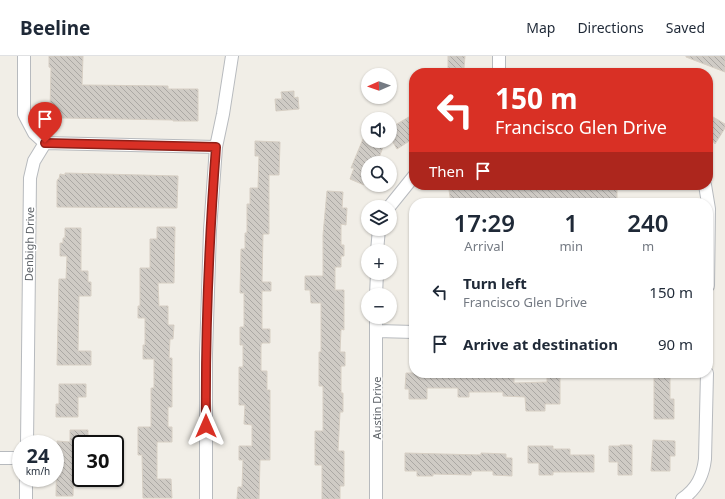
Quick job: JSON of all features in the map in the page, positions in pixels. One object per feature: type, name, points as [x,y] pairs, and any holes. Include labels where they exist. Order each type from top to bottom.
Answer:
[{"type":"street","points":[[24,56],[24,114],[34,133],[45,143],[216,147]]},
{"type":"street","points":[[206,499],[206,354],[210,230],[216,147],[232,56]]},
{"type":"street","points":[[498,68],[499,56]]},
{"type":"street","name":"Denbigh Drive","points":[[27,435],[30,178],[34,161],[45,143]]},
{"type":"street","points":[[394,200],[409,182]]},
{"type":"street","name":"Austin Drive","points":[[376,324],[376,499]]},
{"type":"street","points":[[377,331],[409,332]]},
{"type":"street","points":[[687,496],[701,478],[706,459],[707,378]]},
{"type":"street","points":[[0,458],[12,458]]},
{"type":"street","points":[[26,487],[26,499]]},
{"type":"building","points":[[49,56],[83,56],[82,85],[168,86],[168,89],[198,89],[198,121],[56,117],[56,110],[50,110],[51,68],[49,67]]},
{"type":"building","points":[[448,56],[465,56],[464,68],[448,68]]},
{"type":"building","points":[[725,56],[725,72],[686,57]]},
{"type":"building","points":[[294,91],[294,98],[298,97],[299,109],[276,111],[275,99],[282,99],[281,92]]},
{"type":"building","points":[[409,117],[409,141],[397,149],[397,124]]},
{"type":"building","points":[[713,117],[725,124],[725,128],[715,144],[713,141]]},
{"type":"building","points":[[255,141],[280,142],[279,175],[269,175],[269,234],[263,234],[262,282],[271,282],[271,291],[262,291],[262,329],[270,329],[270,343],[262,343],[261,345],[261,371],[267,371],[267,390],[270,390],[270,460],[260,460],[259,499],[237,499],[238,487],[242,487],[243,460],[239,460],[239,446],[252,446],[252,425],[244,424],[245,405],[239,405],[239,367],[243,367],[243,345],[240,345],[240,327],[244,327],[244,293],[240,293],[241,249],[245,249],[245,233],[247,233],[247,204],[250,204],[250,188],[258,188],[259,156],[255,156]]},
{"type":"building","points":[[361,144],[361,148],[383,148],[380,156],[361,156],[361,184],[350,179],[354,168],[351,168]]},
{"type":"building","points":[[65,173],[178,176],[177,208],[57,207],[57,181],[60,174],[65,175]]},
{"type":"building","points":[[449,190],[617,190],[617,198],[450,198]]},
{"type":"building","points":[[327,191],[343,192],[342,208],[347,208],[346,225],[341,224],[341,245],[344,245],[344,256],[341,256],[341,267],[335,267],[335,290],[344,290],[344,330],[341,329],[340,352],[345,352],[345,366],[341,366],[343,412],[340,412],[338,451],[344,451],[344,486],[340,486],[340,499],[322,499],[322,465],[315,465],[315,431],[323,431],[323,386],[319,386],[321,303],[311,303],[310,290],[305,290],[305,276],[323,276],[323,235]]},
{"type":"building","points":[[157,227],[175,227],[174,283],[158,283],[159,306],[168,306],[168,325],[174,325],[173,339],[170,339],[169,358],[172,358],[172,407],[168,407],[168,427],[172,427],[172,442],[157,442],[157,479],[171,479],[172,498],[143,498],[142,455],[138,455],[138,427],[151,427],[151,388],[154,388],[154,359],[143,359],[143,345],[145,345],[145,318],[138,318],[138,306],[140,306],[140,268],[150,268],[150,239],[157,239]]},
{"type":"building","points":[[65,228],[81,228],[81,271],[88,271],[88,282],[91,282],[91,296],[79,296],[78,351],[91,351],[91,365],[57,365],[59,279],[66,279],[67,256],[60,256],[60,243],[63,243],[63,238],[65,238]]},
{"type":"building","points":[[406,373],[409,373],[409,378],[514,378],[514,383],[547,382],[547,378],[560,378],[560,404],[545,404],[545,411],[526,411],[525,397],[503,396],[503,392],[469,392],[469,397],[458,397],[458,388],[427,388],[427,399],[409,399],[409,389],[405,389]]},
{"type":"building","points":[[654,378],[670,378],[670,399],[674,399],[674,419],[654,419]]},
{"type":"building","points":[[59,384],[86,384],[86,397],[78,397],[78,417],[56,417],[56,404],[59,404]]},
{"type":"building","points":[[70,430],[88,430],[88,435],[72,435],[73,496],[56,496],[56,487],[64,487],[64,442],[70,442]]},
{"type":"building","points":[[653,440],[675,441],[675,456],[670,456],[670,471],[651,471]]},
{"type":"building","points":[[632,445],[632,475],[618,475],[618,462],[609,462],[609,446]]},
{"type":"building","points":[[528,446],[553,446],[553,449],[570,449],[570,455],[594,455],[594,472],[553,472],[553,475],[539,475],[539,463],[528,463]]},
{"type":"building","points":[[405,453],[481,455],[481,453],[506,454],[506,458],[512,458],[512,476],[493,475],[493,471],[472,471],[471,475],[433,474],[433,476],[417,476],[417,471],[405,471]]},
{"type":"route","points":[[45,143],[216,147],[207,298],[206,426]]}]
